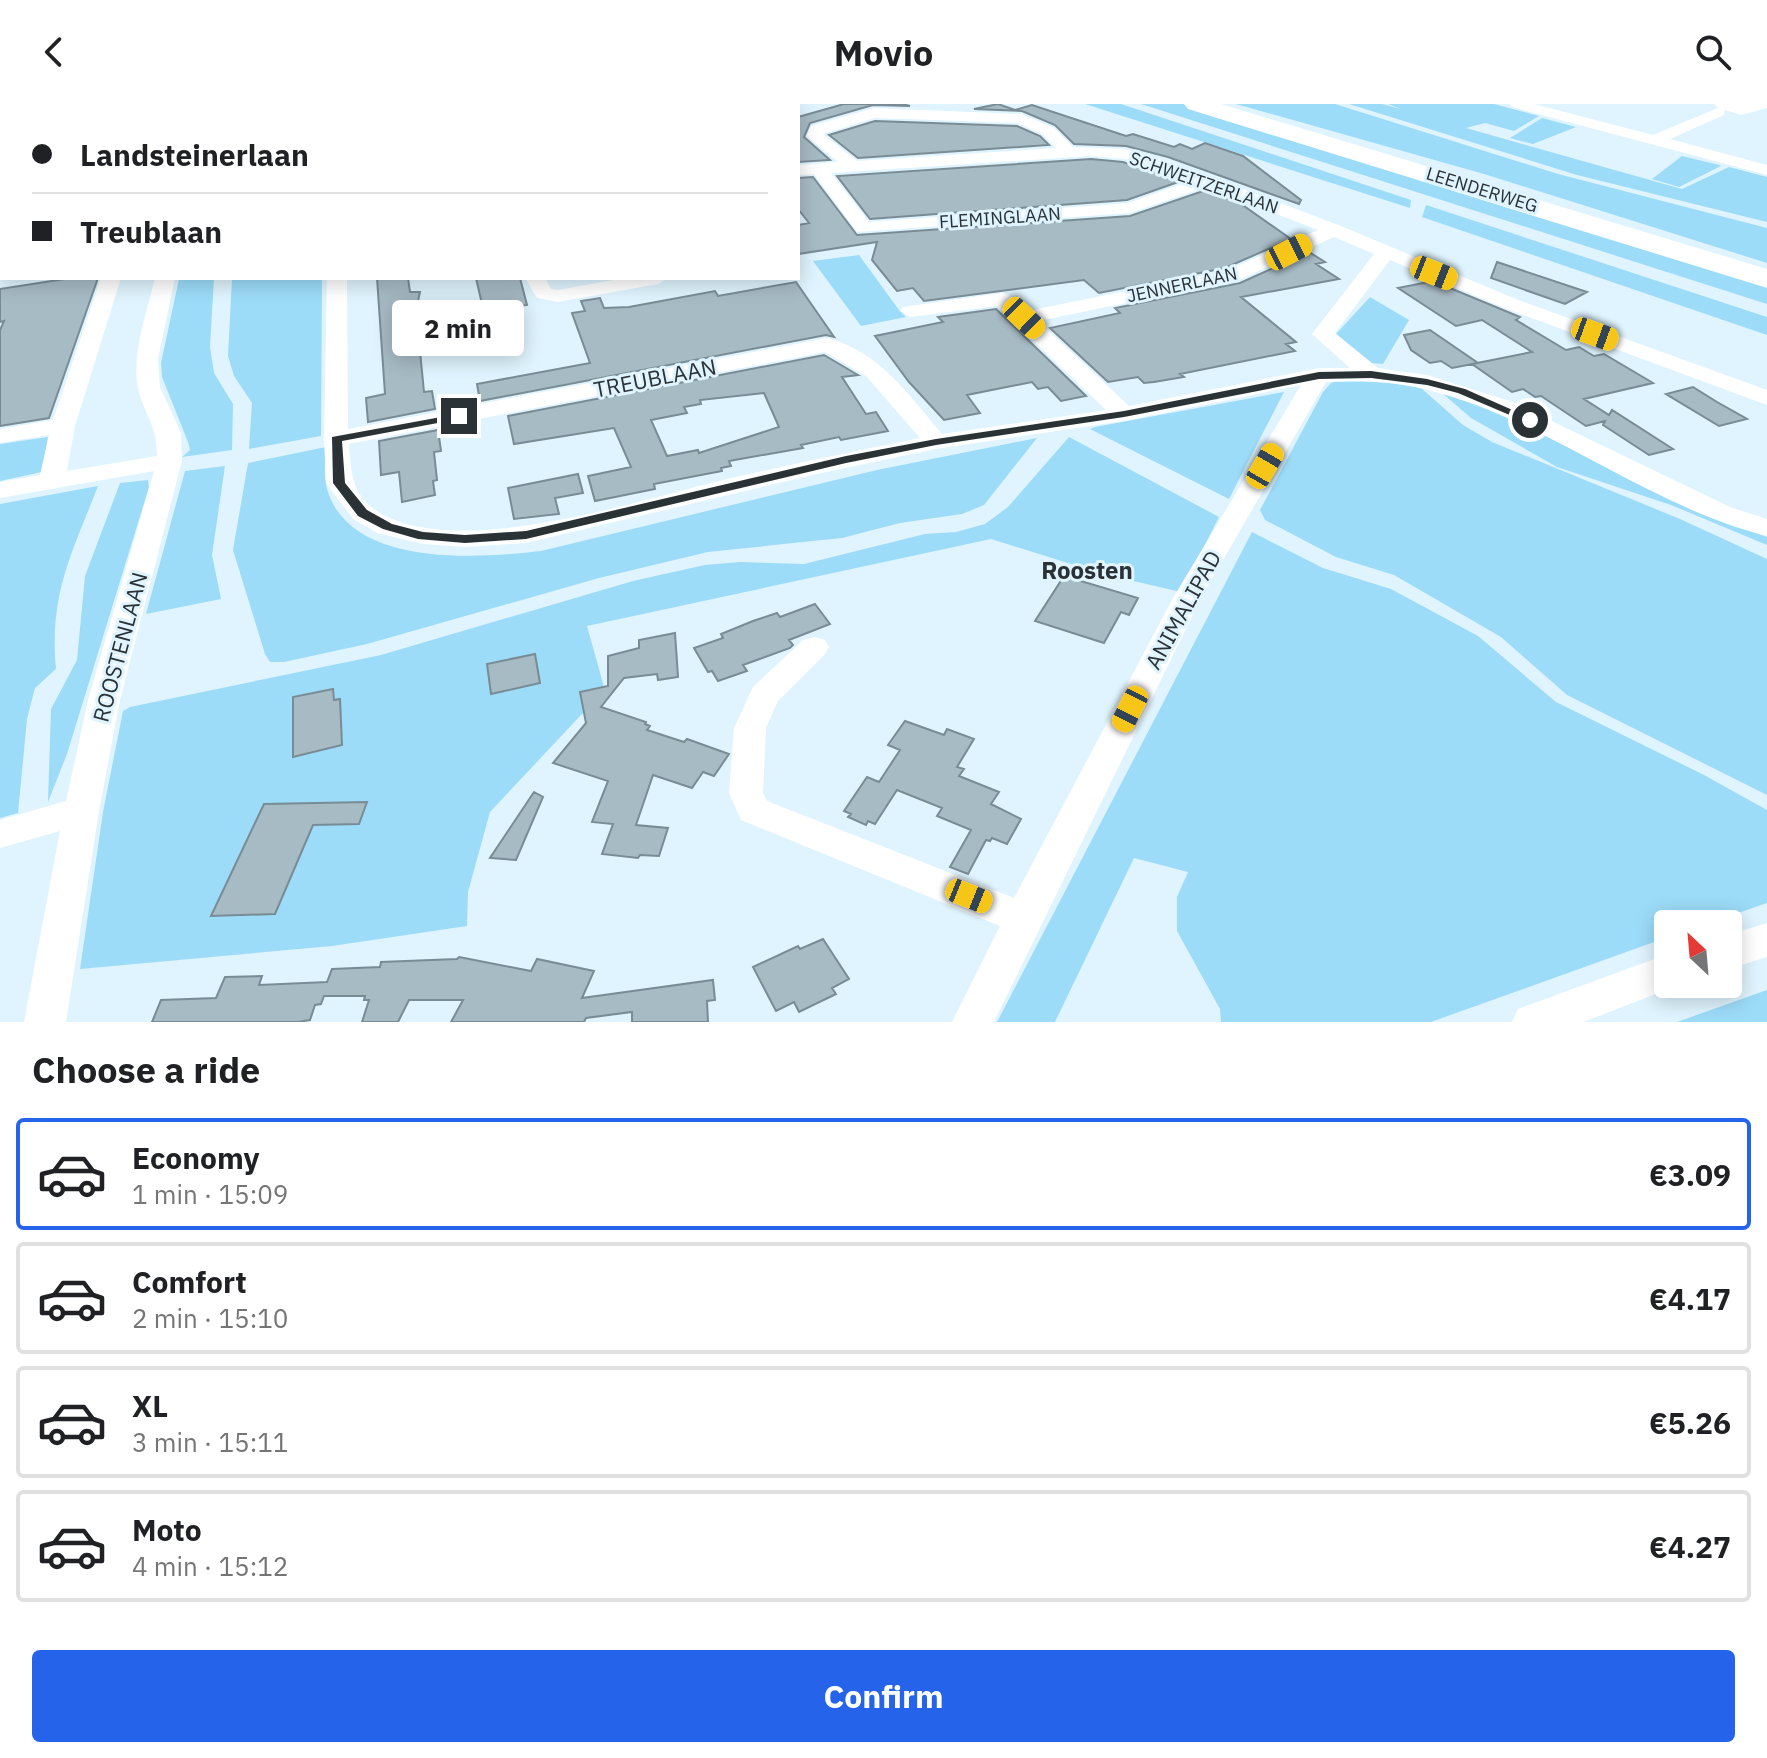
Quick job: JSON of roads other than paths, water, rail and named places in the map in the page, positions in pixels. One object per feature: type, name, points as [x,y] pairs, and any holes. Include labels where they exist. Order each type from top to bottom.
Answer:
[{"type":"main road","name":"LEENDERWEG","points":[[1196,104],[1767,279]]},
{"type":"main road","name":"LEENDERWEG","points":[[1226,104],[1767,266]]},
{"type":"street","points":[[1553,114],[1573,104]]},
{"type":"street","points":[[1655,140],[1720,107],[1741,110],[1767,104]]},
{"type":"street","points":[[1522,105],[1767,170]]},
{"type":"street","points":[[1689,149],[1727,121],[1720,107]]},
{"type":"street","points":[[853,166],[815,135],[817,129],[874,113],[1021,119],[1048,131],[1068,152]]},
{"type":"street","name":"SCHWEITZERLAAN","points":[[800,170],[1068,152],[1125,154],[1206,181],[1509,303],[1767,398]]},
{"type":"street","name":"FLEMINGLAAN","points":[[818,168],[864,228],[1130,208],[1206,181]]},
{"type":"street","name":"JENNERLAAN","points":[[1024,318],[1232,276],[1334,230]]},
{"type":"street","points":[[1371,374],[1323,334],[1385,253]]},
{"type":"street","points":[[52,481],[63,426],[110,280]]},
{"type":"street","name":"ROOSTENLAAN","points":[[45,1022],[81,811],[104,700],[169,461],[169,433],[149,387],[147,359],[165,280]]},
{"type":"street","points":[[337,280],[336,439],[339,483],[362,513],[387,527],[423,536],[465,539],[526,535],[817,466],[936,442],[1124,414],[1319,375],[1371,374],[1427,382],[1502,406],[1721,513],[1767,528]]},
{"type":"street","points":[[536,280],[544,294],[558,296],[647,280]]},
{"type":"street","points":[[910,311],[1002,299],[1124,414]]},
{"type":"street","name":"TREUBLAAN","points":[[336,439],[827,345],[847,350],[863,360],[936,442]]},
{"type":"street","name":"ANIMALIPAD","points":[[973,1022],[1187,598],[1319,375]]},
{"type":"street","points":[[0,436],[63,426]]},
{"type":"street","points":[[0,490],[169,461]]},
{"type":"street","points":[[814,647],[764,695],[750,728],[746,793],[753,810],[1023,918]]},
{"type":"street","points":[[0,834],[81,811]]},
{"type":"street","points":[[1742,948],[1767,940]]},
{"type":"street","points":[[1533,1022],[1654,977]]},
{"type":"district","name":"Roosten","points":[[1087,571]]}]
